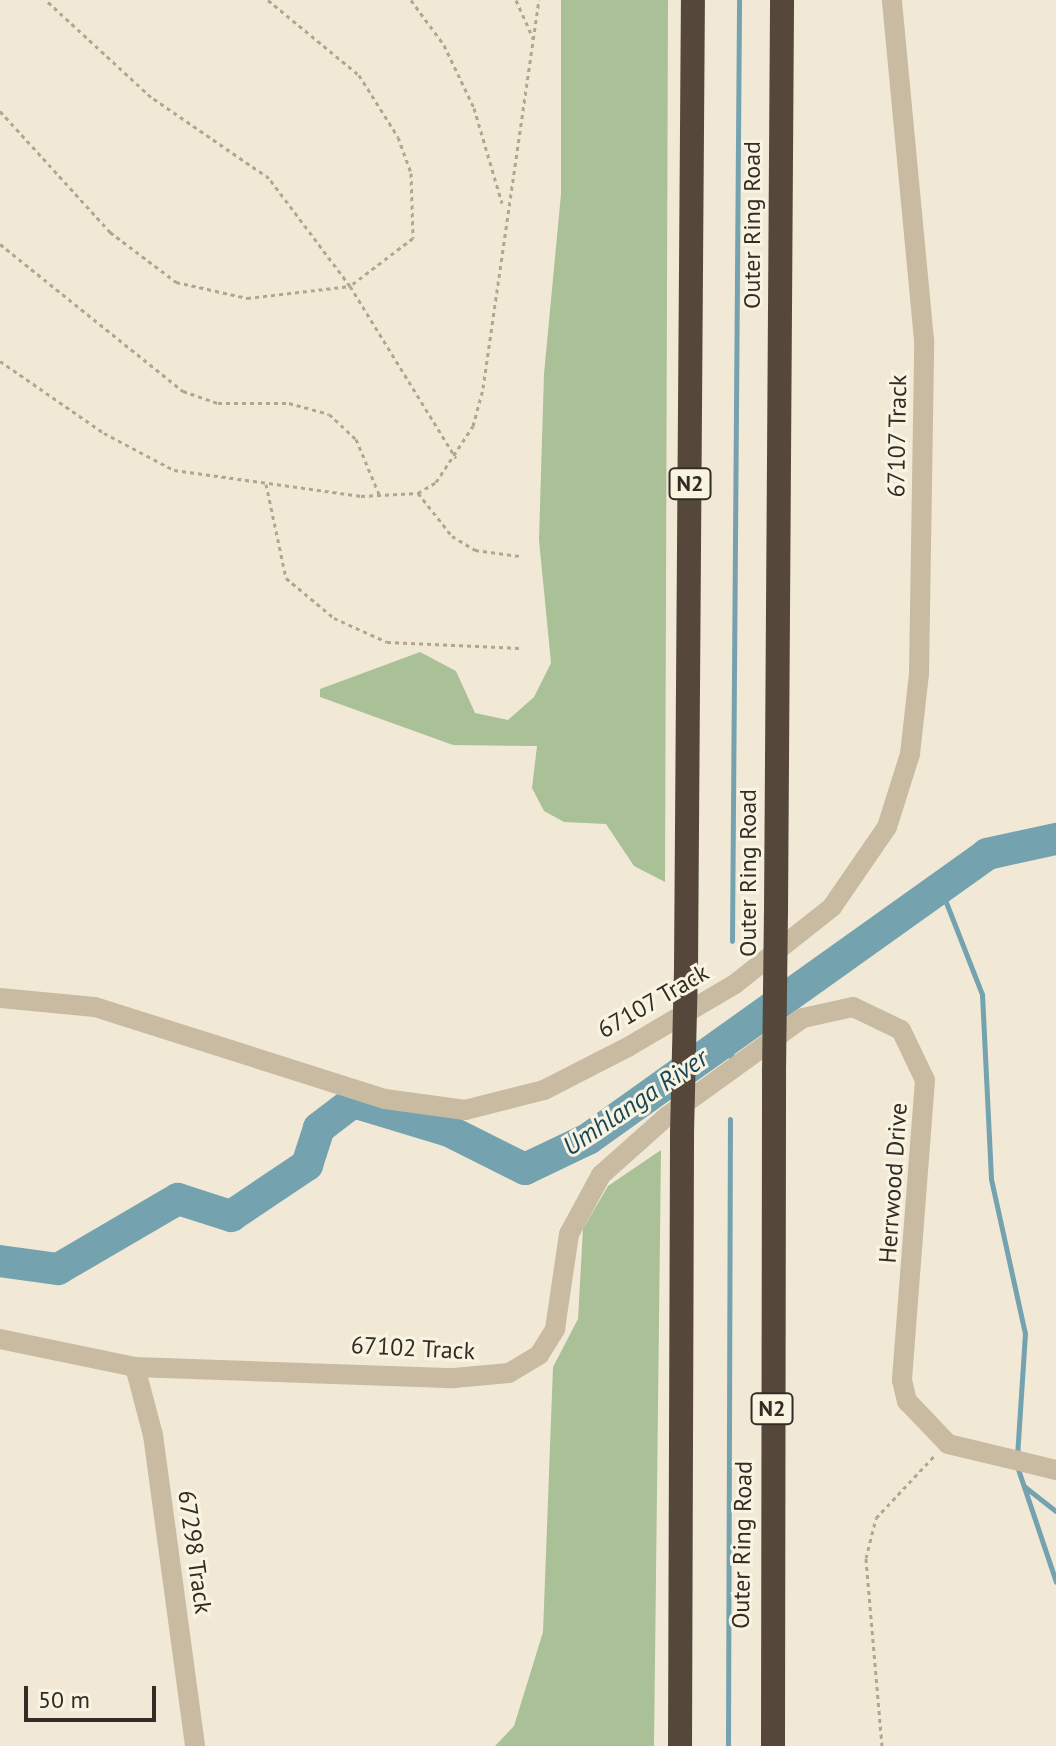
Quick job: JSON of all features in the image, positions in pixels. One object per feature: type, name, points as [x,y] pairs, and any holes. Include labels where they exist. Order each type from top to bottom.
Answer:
[{"type":"highway","name":"N2","points":[[680,1746],[674,1125],[686,968],[693,0]]},
{"type":"highway","name":"Outer Ring Road","points":[[773,1746],[774,1073],[782,0]]},
{"type":"street","name":"67107 Track","points":[[0,998],[95,1007],[294,1074],[427,1109],[465,1110],[544,1090],[628,1047],[735,984],[832,907],[887,827],[910,754],[917,698],[924,340],[892,0]]},
{"type":"street","name":"Herrwood Drive","points":[[674,1125],[816,1012],[863,1009],[901,1030],[919,1059],[926,1102],[902,1380],[918,1420],[948,1444],[1056,1470]]},
{"type":"street","name":"67102 Track","points":[[0,1339],[135,1367],[454,1378],[518,1369],[555,1329],[569,1234],[588,1191],[674,1125]]},
{"type":"street","name":"67298 Track","points":[[135,1367],[153,1435],[195,1746]]},
{"type":"path","points":[[46,0],[151,97],[269,178],[350,286],[456,458]]},
{"type":"path","points":[[0,111],[45,152],[110,232],[176,282],[247,298],[350,286],[413,238],[411,173],[398,137],[359,75],[268,0]]},
{"type":"path","points":[[411,0],[444,45],[474,108],[504,207]]},
{"type":"path","points":[[516,0],[533,38]]},
{"type":"path","points":[[0,361],[147,458],[174,470],[266,484],[379,494],[418,493],[456,458],[483,388],[504,207],[539,0]]},
{"type":"path","points":[[0,244],[183,391],[218,403],[289,403],[329,414],[356,439],[379,494]]},
{"type":"path","points":[[266,484],[286,578],[334,618],[387,642],[519,648]]},
{"type":"path","points":[[418,493],[452,536],[475,550],[520,556]]},
{"type":"path","points":[[882,1746],[866,1558],[876,1518],[948,1444]]},
{"type":"green space","points":[[561,0],[668,0],[665,882],[634,866],[606,824],[564,822],[544,811],[532,788],[537,746],[453,745],[320,697],[320,689],[420,652],[456,671],[475,713],[508,720],[534,697],[551,663],[539,540],[544,374],[561,194]]},
{"type":"green space","points":[[661,1150],[654,1746],[495,1746],[514,1726],[543,1632],[553,1367],[578,1319],[583,1229],[608,1186]]},
{"type":"waterway","points":[[732,941],[739,0]]},
{"type":"waterway","name":"Umhlanga River","points":[[0,1261],[58,1269],[178,1199],[231,1216],[307,1165],[319,1128],[353,1102],[449,1131],[525,1169],[588,1139],[987,854],[1056,839]]},
{"type":"waterway","points":[[940,887],[982,994],[991,1179],[1025,1333],[1017,1456]]},
{"type":"waterway","points":[[731,1058],[733,1034]]},
{"type":"waterway","points":[[728,1746],[730,1119]]},
{"type":"waterway","points":[[1017,1466],[1056,1582]]},
{"type":"waterway","points":[[1025,1487],[1056,1511]]}]
